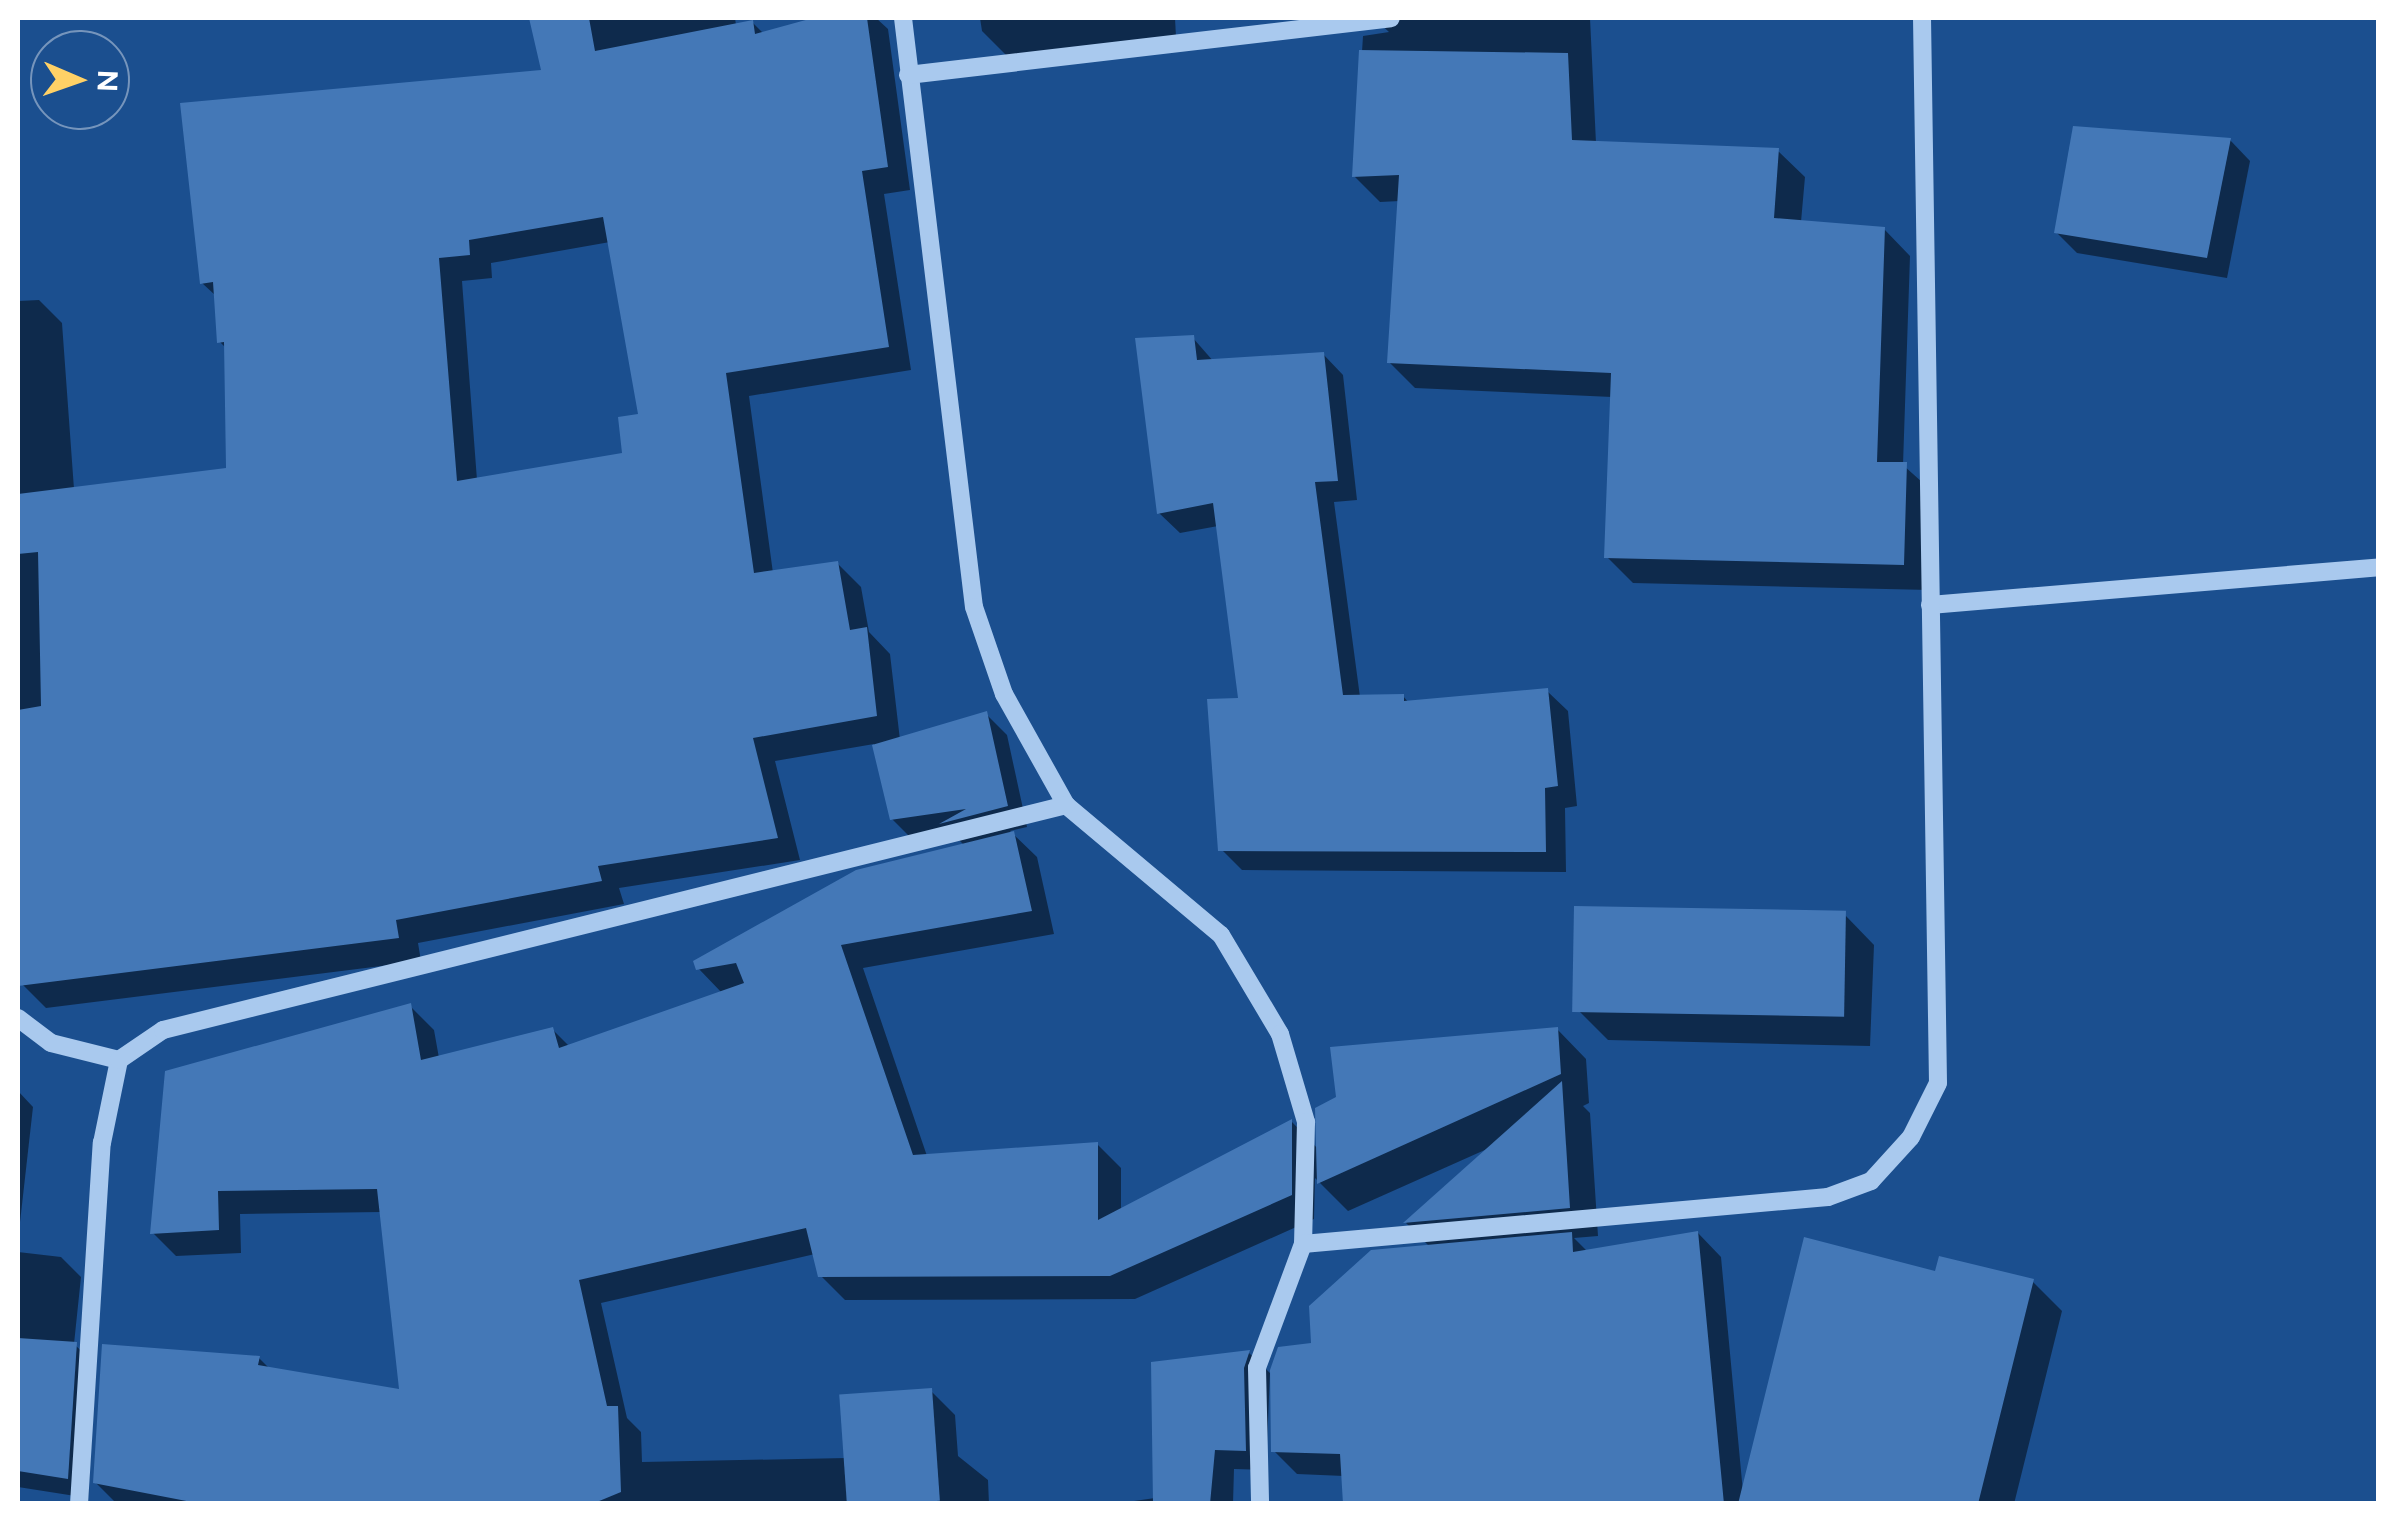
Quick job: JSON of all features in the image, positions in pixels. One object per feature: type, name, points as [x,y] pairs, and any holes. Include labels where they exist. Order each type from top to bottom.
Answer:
[{"type":"street","points":[[903,18],[974,607],[1004,694],[1066,805],[1222,935],[1280,1034],[1306,1122],[1303,1244],[1257,1368],[1260,1504]]},
{"type":"street","points":[[908,75],[1390,18]]},
{"type":"street","points":[[1303,1244],[1828,1197],[1871,1181],[1910,1137],[1938,1083],[1922,18]]},
{"type":"street","points":[[1930,605],[2378,567]]},
{"type":"street","points":[[79,1504],[102,1143],[119,1060],[163,1030],[1066,805]]},
{"type":"street","points":[[18,1018],[51,1043],[119,1060]]},
{"type":"building","points":[[529,18],[589,18],[595,51],[753,20],[755,34],[813,18],[867,18],[888,167],[862,171],[889,347],[726,373],[754,573],[838,561],[850,630],[867,627],[877,716],[753,738],[778,838],[598,866],[602,881],[396,920],[399,938],[18,986],[18,710],[41,706],[38,552],[18,554],[18,494],[226,468],[224,342],[217,343],[213,282],[200,284],[180,103],[541,70]],"holes":[[[603,217],[638,414],[618,417],[622,453],[457,481],[439,258],[470,255],[469,240]]]},
{"type":"building","points":[[1359,50],[1568,53],[1572,140],[1779,148],[1774,218],[1885,227],[1877,462],[1907,462],[1904,565],[1604,558],[1611,373],[1387,363],[1399,175],[1352,177]]},
{"type":"building","points":[[2073,126],[2231,138],[2207,258],[2054,233]]},
{"type":"building","points":[[1194,335],[1197,360],[1324,352],[1338,481],[1315,482],[1343,695],[1404,694],[1404,701],[1548,688],[1558,786],[1545,788],[1546,852],[1218,851],[1207,699],[1238,698],[1213,503],[1157,514],[1135,338]]},
{"type":"building","points":[[987,711],[1008,806],[939,824],[966,809],[890,820],[872,745]]},
{"type":"building","points":[[1014,831],[1032,911],[841,945],[913,1155],[1098,1142],[1098,1220],[1292,1119],[1292,1195],[1110,1276],[818,1277],[806,1228],[579,1280],[607,1406],[618,1406],[621,1492],[592,1504],[202,1504],[93,1483],[102,1344],[260,1356],[258,1365],[399,1389],[377,1189],[218,1191],[219,1230],[150,1234],[165,1071],[411,1003],[421,1060],[553,1027],[559,1048],[744,983],[736,963],[696,970],[693,961],[856,870]]},
{"type":"building","points":[[1574,906],[1846,911],[1844,1017],[1572,1012]]},
{"type":"building","points":[[1558,1027],[1561,1074],[1317,1184],[1315,1108],[1336,1097],[1330,1047]]},
{"type":"building","points":[[1562,1081],[1570,1208],[1403,1223]]},
{"type":"building","points":[[1698,1231],[1724,1504],[1343,1504],[1340,1454],[1271,1452],[1270,1370],[1278,1347],[1311,1343],[1309,1306],[1371,1250],[1572,1232],[1573,1252]]},
{"type":"building","points":[[1804,1237],[1935,1271],[1939,1256],[2034,1279],[1978,1504],[1738,1504]]},
{"type":"building","points":[[18,1338],[77,1342],[68,1479],[18,1471]]},
{"type":"building","points":[[1250,1350],[1244,1368],[1246,1451],[1215,1450],[1210,1504],[1153,1504],[1151,1362]]},
{"type":"building","points":[[932,1388],[940,1501],[847,1504],[839,1394]]}]
